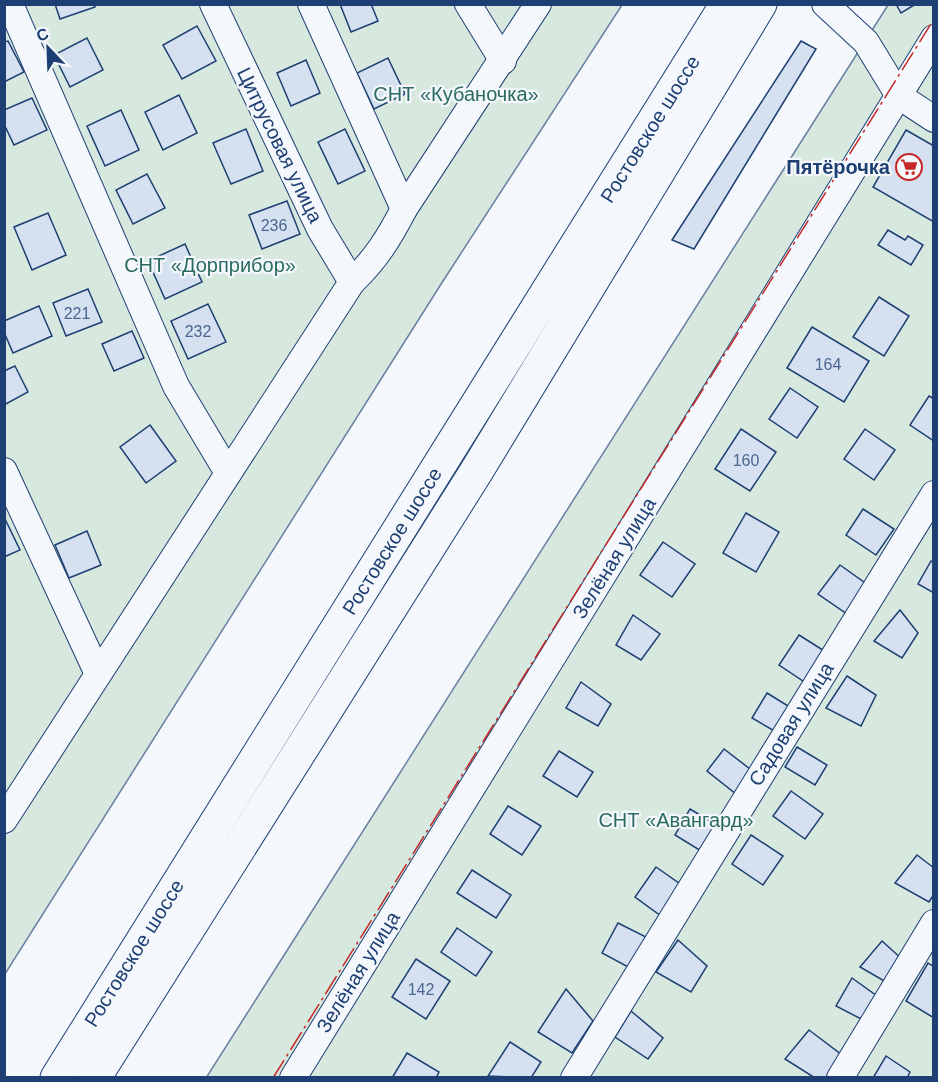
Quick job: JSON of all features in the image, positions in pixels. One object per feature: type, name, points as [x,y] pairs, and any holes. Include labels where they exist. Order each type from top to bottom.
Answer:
[{"type":"highway","name":"Ростовское шоссе","points":[[57,1077],[727,4]]},
{"type":"highway","name":"Ростовское шоссе","points":[[94,1077],[476,472],[760,4]]},
{"type":"street","points":[[10,4],[176,386],[228,474]]},
{"type":"street","name":"Цитрусовая улица","points":[[213,4],[320,229],[352,282]]},
{"type":"street","points":[[311,4],[404,209]]},
{"type":"street","points":[[468,4],[502,61]]},
{"type":"street","points":[[4,820],[352,282],[368,267],[389,240],[404,209],[538,4]]},
{"type":"street","points":[[825,4],[866,42],[899,96],[933,119]]},
{"type":"street","name":"Зелёная улица","points":[[293,1077],[933,38]]},
{"type":"street","points":[[4,471],[98,674]]},
{"type":"street","name":"Садовая улица","points":[[574,1077],[933,494]]},
{"type":"street","points":[[840,1077],[933,923]]},
{"type":"green space","name":"СНТ «Дорприбор»","points":[[5,5],[622,5],[443,281],[5,974]]},
{"type":"green space","name":"СНТ «Авангард»","points":[[888,5],[933,5],[933,1077],[206,1078]]},
{"type":"building","points":[[55,4],[94,4],[95,7],[60,19]]},
{"type":"building","points":[[340,4],[371,4],[378,21],[351,32]]},
{"type":"building","points":[[896,4],[916,4],[901,13]]},
{"type":"building","points":[[197,26],[216,61],[182,79],[163,45]]},
{"type":"building","points":[[87,38],[103,70],[70,87],[54,55]]},
{"type":"building","points":[[8,41],[24,72],[4,82],[4,42]]},
{"type":"building","points":[[801,41],[816,49],[694,249],[672,240]]},
{"type":"building","points":[[388,58],[405,94],[374,109],[357,73]]},
{"type":"building","points":[[306,60],[320,93],[291,106],[277,73]]},
{"type":"building","points":[[179,95],[197,133],[163,150],[145,112]]},
{"type":"building","points":[[32,98],[47,130],[14,145],[4,124],[4,110]]},
{"type":"building","points":[[121,110],[139,150],[105,166],[87,126]]},
{"type":"building","points":[[246,129],[263,171],[231,184],[213,143]]},
{"type":"building","points":[[345,129],[365,171],[338,184],[318,142]]},
{"type":"building","name":"Пятёрочка","points":[[906,130],[934,146],[934,222],[873,187]]},
{"type":"building","points":[[147,174],[165,208],[133,224],[116,190]]},
{"type":"building","points":[[287,201],[300,234],[262,249],[249,215]]},
{"type":"building","points":[[48,213],[66,255],[32,270],[14,227]]},
{"type":"building","points":[[888,230],[905,240],[908,236],[923,245],[911,265],[878,245]]},
{"type":"building","points":[[185,244],[202,282],[165,299],[148,261]]},
{"type":"building","points":[[88,289],[102,322],[66,336],[53,303]]},
{"type":"building","points":[[879,297],[909,316],[884,356],[853,337]]},
{"type":"building","points":[[208,304],[226,342],[188,359],[171,321]]},
{"type":"building","points":[[39,306],[52,336],[13,353],[4,332],[4,321]]},
{"type":"building","points":[[812,327],[869,361],[844,402],[787,368]]},
{"type":"building","points":[[132,331],[144,358],[114,371],[102,344]]},
{"type":"building","points":[[15,366],[28,392],[4,405],[4,371]]},
{"type":"building","points":[[790,388],[818,407],[797,438],[769,419]]},
{"type":"building","points":[[929,396],[934,399],[934,441],[910,425]]},
{"type":"building","points":[[150,425],[176,461],[146,483],[120,447]]},
{"type":"building","points":[[741,429],[776,452],[750,491],[715,469]]},
{"type":"building","points":[[865,429],[895,450],[874,480],[844,459]]},
{"type":"building","points":[[863,509],[894,529],[876,555],[846,535]]},
{"type":"building","points":[[746,513],[779,532],[756,572],[723,553]]},
{"type":"building","points":[[4,517],[20,550],[4,557]]},
{"type":"building","points":[[87,531],[101,565],[69,578],[55,545]]},
{"type":"building","points":[[663,542],[695,564],[672,597],[640,575]]},
{"type":"building","points":[[931,561],[934,563],[934,593],[918,584]]},
{"type":"building","points":[[840,565],[868,585],[847,614],[818,594]]},
{"type":"building","points":[[900,610],[918,633],[902,658],[874,641]]},
{"type":"building","points":[[633,615],[660,634],[641,660],[616,645]]},
{"type":"building","points":[[799,635],[826,652],[806,683],[779,665]]},
{"type":"building","points":[[847,676],[876,695],[861,726],[826,708]]},
{"type":"building","points":[[581,682],[611,704],[598,726],[566,708]]},
{"type":"building","points":[[767,693],[793,709],[778,733],[752,718]]},
{"type":"building","points":[[797,747],[827,765],[815,785],[785,767]]},
{"type":"building","points":[[724,749],[754,772],[736,794],[707,771]]},
{"type":"building","points":[[559,751],[593,772],[577,797],[543,776]]},
{"type":"building","points":[[791,791],[823,814],[805,839],[773,816]]},
{"type":"building","points":[[508,806],[541,826],[522,855],[490,834]]},
{"type":"building","points":[[690,809],[717,825],[701,851],[675,835]]},
{"type":"building","points":[[751,835],[783,856],[763,885],[732,864]]},
{"type":"building","points":[[917,855],[934,868],[934,894],[929,902],[895,883]]},
{"type":"building","points":[[656,867],[683,886],[661,916],[635,897]]},
{"type":"building","points":[[472,870],[511,895],[496,918],[457,893]]},
{"type":"building","points":[[618,923],[646,937],[630,968],[602,953]]},
{"type":"building","points":[[457,928],[492,952],[476,976],[441,952]]},
{"type":"building","points":[[678,940],[707,966],[691,992],[656,972]]},
{"type":"building","points":[[882,941],[903,960],[886,982],[860,967]]},
{"type":"building","points":[[416,959],[450,981],[426,1019],[392,997]]},
{"type":"building","points":[[928,963],[934,967],[934,1018],[906,1001]]},
{"type":"building","points":[[852,978],[877,996],[865,1021],[836,1006]]},
{"type":"building","points":[[566,989],[593,1021],[572,1053],[538,1032]]},
{"type":"building","points":[[631,1011],[663,1038],[648,1059],[615,1037]]},
{"type":"building","points":[[809,1030],[842,1055],[826,1078],[815,1078],[785,1059]]},
{"type":"building","points":[[510,1042],[541,1062],[531,1078],[488,1076]]},
{"type":"building","points":[[407,1053],[439,1072],[436,1078],[392,1078]]},
{"type":"building","points":[[886,1056],[910,1072],[907,1078],[873,1078]]},
{"type":"power","points":[[273,1078],[934,19]]},
{"type":"place","name":"Пятёрочка","points":[[909,167]]},
{"type":"park label","name":"СНТ «Кубаночка»","points":[[456,94]]}]
